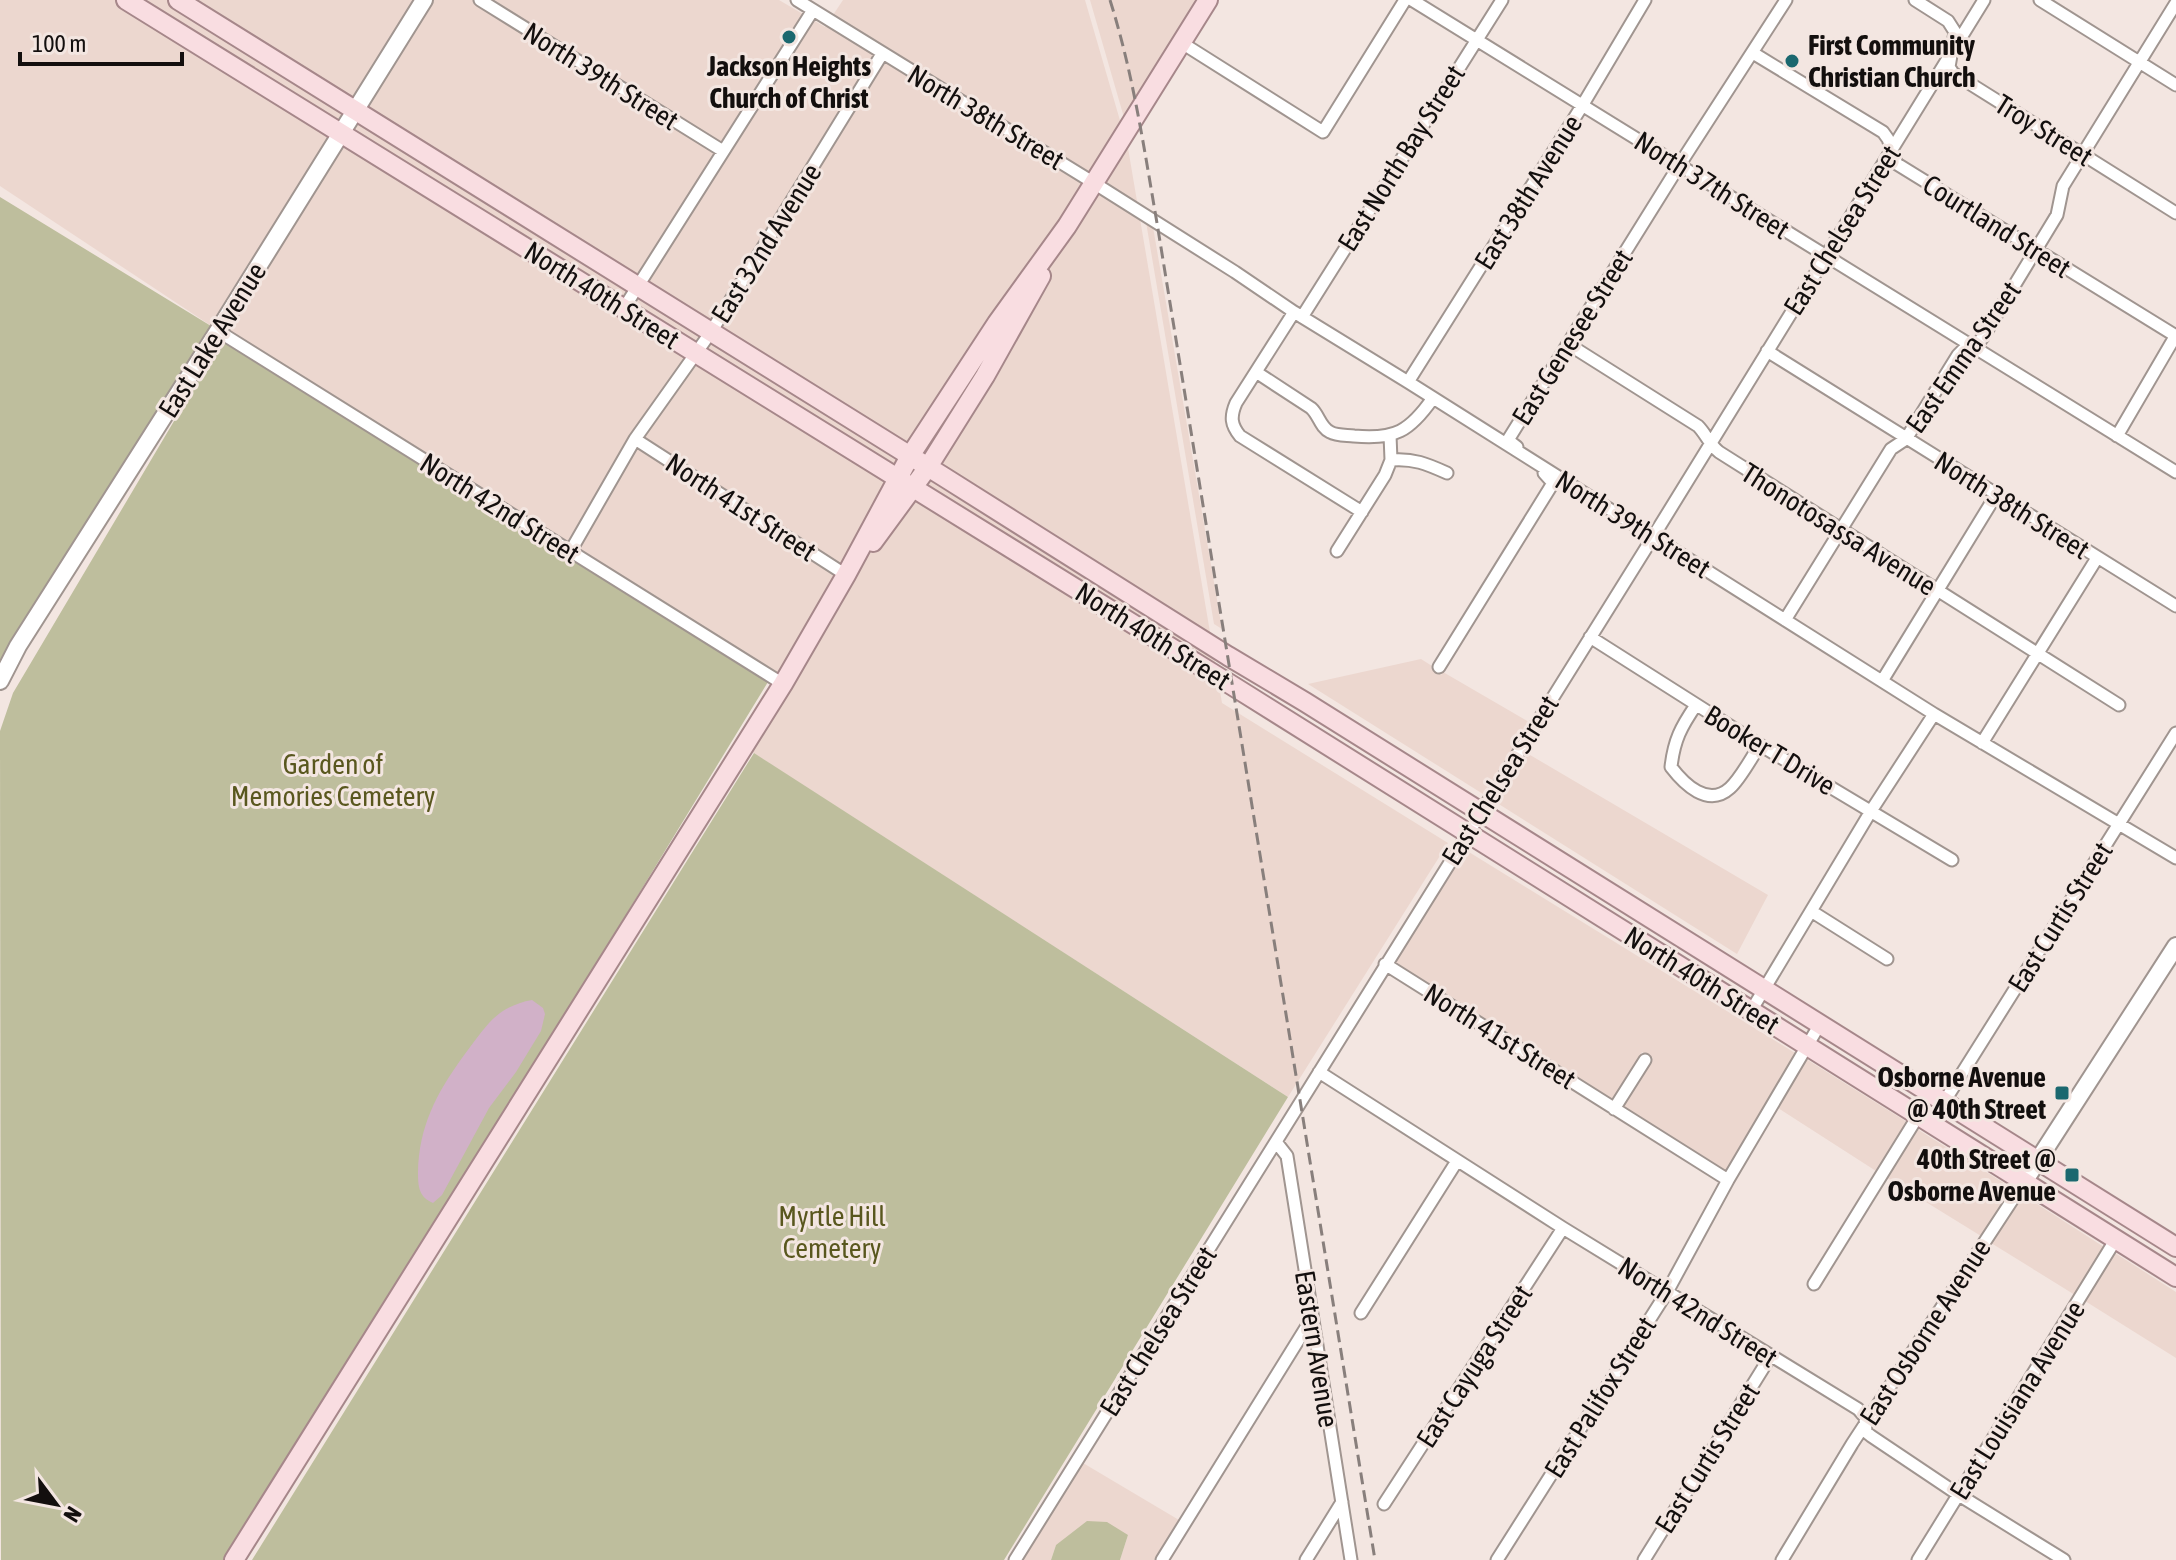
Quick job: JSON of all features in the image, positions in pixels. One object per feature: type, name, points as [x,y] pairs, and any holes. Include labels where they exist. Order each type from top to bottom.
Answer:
[{"type":"main road","name":"North 40th Street","points":[[126,0],[906,482],[2116,1239],[2172,1265]]},
{"type":"main road","name":"North 40th Street","points":[[178,0],[2038,1161],[2172,1265]]},
{"type":"main road","points":[[906,482],[910,456],[997,323],[1067,226],[1208,0]]},
{"type":"main road","points":[[234,1560],[783,684],[846,575],[906,482],[928,467],[1011,333],[1067,226]]},
{"type":"street","points":[[163,23],[178,0]]},
{"type":"street","name":"East Lake Avenue","points":[[0,681],[18,646],[424,0]]},
{"type":"street","name":"North 39th Street","points":[[480,0],[723,151]]},
{"type":"street","name":"North 38th Street","points":[[797,0],[1094,183]]},
{"type":"street","points":[[1182,43],[1323,132],[1405,0]]},
{"type":"street","name":"North 37th Street","points":[[1412,0],[2176,472]]},
{"type":"street","name":"East North Bay Street","points":[[1362,512],[1240,436],[1232,421],[1232,413],[1502,0]]},
{"type":"street","name":"East 38th Avenue","points":[[1408,382],[1645,0]]},
{"type":"street","name":"East Genesee Street","points":[[1439,667],[1553,483],[1508,440],[1786,0]]},
{"type":"street","name":"Troy Street","points":[[1915,0],[1948,21],[1955,32],[1949,67],[1953,73],[2176,213]]},
{"type":"street","name":"East Chelsea Street","points":[[1015,1560],[1984,0]]},
{"type":"street","points":[[2040,0],[2176,85]]},
{"type":"street","name":"East Emma Street","points":[[1785,620],[1891,449],[1906,439],[1958,355],[1975,347],[2057,215],[2063,186],[2176,3]]},
{"type":"street","points":[[624,308],[813,10]]},
{"type":"street","name":"Courtland Street","points":[[1753,53],[1883,132],[1897,164],[2176,336]]},
{"type":"street","name":"East 32nd Avenue","points":[[570,552],[635,439],[711,332],[882,54]]},
{"type":"street","name":"North 39th Street","points":[[1094,183],[1298,315],[1934,714],[2176,858]]},
{"type":"street","points":[[485,222],[498,199]]},
{"type":"street","name":"North 42nd Street","points":[[218,331],[783,684]]},
{"type":"street","points":[[2117,436],[2176,336]]},
{"type":"street","name":"Thonotosassa Avenue","points":[[1568,344],[1698,426],[1719,452],[2119,705]]},
{"type":"street","name":"North 38th Street","points":[[1767,351],[2176,606]]},
{"type":"street","points":[[1256,372],[1311,408],[1332,434],[1374,438],[1390,435],[1416,421],[1433,398]]},
{"type":"street","points":[[1337,551],[1391,460],[1390,435]]},
{"type":"street","name":"North 41st Street","points":[[635,439],[846,575]]},
{"type":"street","points":[[1391,460],[1407,458],[1447,473]]},
{"type":"street","points":[[1882,681],[1996,495]]},
{"type":"street","points":[[1982,743],[2097,558]]},
{"type":"street","points":[[1094,600],[1107,579]]},
{"type":"street","name":"Booker T Drive","points":[[1590,637],[1760,745],[1952,860]]},
{"type":"street","points":[[1291,724],[1305,702]]},
{"type":"street","points":[[1696,705],[1673,746],[1671,767],[1683,783],[1698,794],[1715,795],[1729,790],[1760,745]]},
{"type":"street","points":[[1751,1011],[1871,811],[1934,714]]},
{"type":"street","name":"East Curtis Street","points":[[1944,1102],[2176,733]]},
{"type":"street","points":[[1613,925],[1627,903]]},
{"type":"street","points":[[1811,911],[1887,959]]},
{"type":"street","name":"East Osborne Avenue","points":[[1782,1560],[1866,1423],[2176,946]]},
{"type":"street","points":[[1697,977],[1710,955]]},
{"type":"street","name":"North 41st Street","points":[[1385,964],[1728,1180]]},
{"type":"street","name":"East Palifox Street","points":[[1497,1560],[1667,1292],[1728,1180],[1820,1024]]},
{"type":"street","points":[[1614,1109],[1645,1060]]},
{"type":"street","name":"North 42nd Street","points":[[1319,1072],[1563,1228],[1858,1409],[1865,1417],[1866,1432],[1871,1436],[2064,1560]]},
{"type":"street","points":[[1814,1284],[1918,1116]]},
{"type":"street","name":"Eastern Avenue","points":[[1276,1142],[1287,1156],[1351,1560]]},
{"type":"street","points":[[1361,1313],[1457,1161]]},
{"type":"street","name":"East Cayuga Street","points":[[1384,1504],[1563,1228]]},
{"type":"street","name":"East Louisiana Avenue","points":[[1918,1560],[2116,1239]]},
{"type":"street","points":[[1162,1560],[1312,1318]]},
{"type":"street","name":"East Curtis Street","points":[[1644,1560],[1770,1357]]},
{"type":"street","points":[[1306,1560],[1342,1502]]},
{"type":"shaded area","points":[[0,0],[779,0],[825,27],[843,0],[1085,0],[1128,148],[1222,703],[1448,843],[1288,1097],[744,747],[782,685],[225,335],[0,186]]},
{"type":"shaded area","points":[[1090,0],[1201,0],[1125,121]]},
{"type":"shaded area","points":[[1146,222],[1153,227],[1222,629],[1214,624]]},
{"type":"shaded area","points":[[1421,659],[1441,675],[1443,672],[1529,722],[1483,794],[1308,684]]},
{"type":"shaded area","points":[[1525,752],[1768,895],[1737,954],[1494,801]]},
{"type":"shaded area","points":[[1464,849],[1795,1053],[1726,1172],[1623,1107],[1653,1058],[1642,1052],[1612,1101],[1394,963]]},
{"type":"shaded area","points":[[532,1000],[543,1008],[545,1014],[541,1031],[489,1108],[442,1195],[433,1203],[420,1191],[418,1172],[422,1140],[437,1098],[489,1023],[509,1008]]},
{"type":"shaded area","points":[[1806,1059],[1907,1122],[1876,1171],[1778,1108]]},
{"type":"shaded area","points":[[1917,1129],[2012,1188],[1981,1236],[1887,1178]]},
{"type":"shaded area","points":[[2023,1195],[2104,1247],[2075,1295],[1991,1243]]},
{"type":"shaded area","points":[[2115,1253],[2176,1292],[2176,1358],[2085,1301]]},
{"type":"shaded area","points":[[1083,1463],[1179,1520],[1154,1560],[1120,1560],[1128,1535],[1056,1545],[1051,1560],[1022,1560]]},
{"type":"green space","points":[[0,197],[211,326],[0,662]]},
{"type":"green space","name":"Garden of Memories Cemetery","points":[[225,335],[771,677],[510,1105],[225,1560],[1,1560],[0,731],[13,693]]},
{"type":"green space","name":"Myrtle Hill Cemetery","points":[[754,753],[1288,1097],[1004,1560],[252,1560]]},
{"type":"green space","points":[[1087,1521],[1107,1522],[1128,1535],[1120,1560],[1051,1560],[1056,1545]]},
{"type":"railway","points":[[1110,0],[1132,83],[1157,223],[1375,1560]]},
{"type":"place","name":"Jackson Heights Church of Christ","points":[[789,37]]},
{"type":"place","name":"First Community Christian Church","points":[[1792,61]]},
{"type":"place","name":"Osborne Avenue @ 40th Street","points":[[2062,1093]]},
{"type":"place","name":"40th Street @ Osborne Avenue","points":[[2072,1175]]}]
